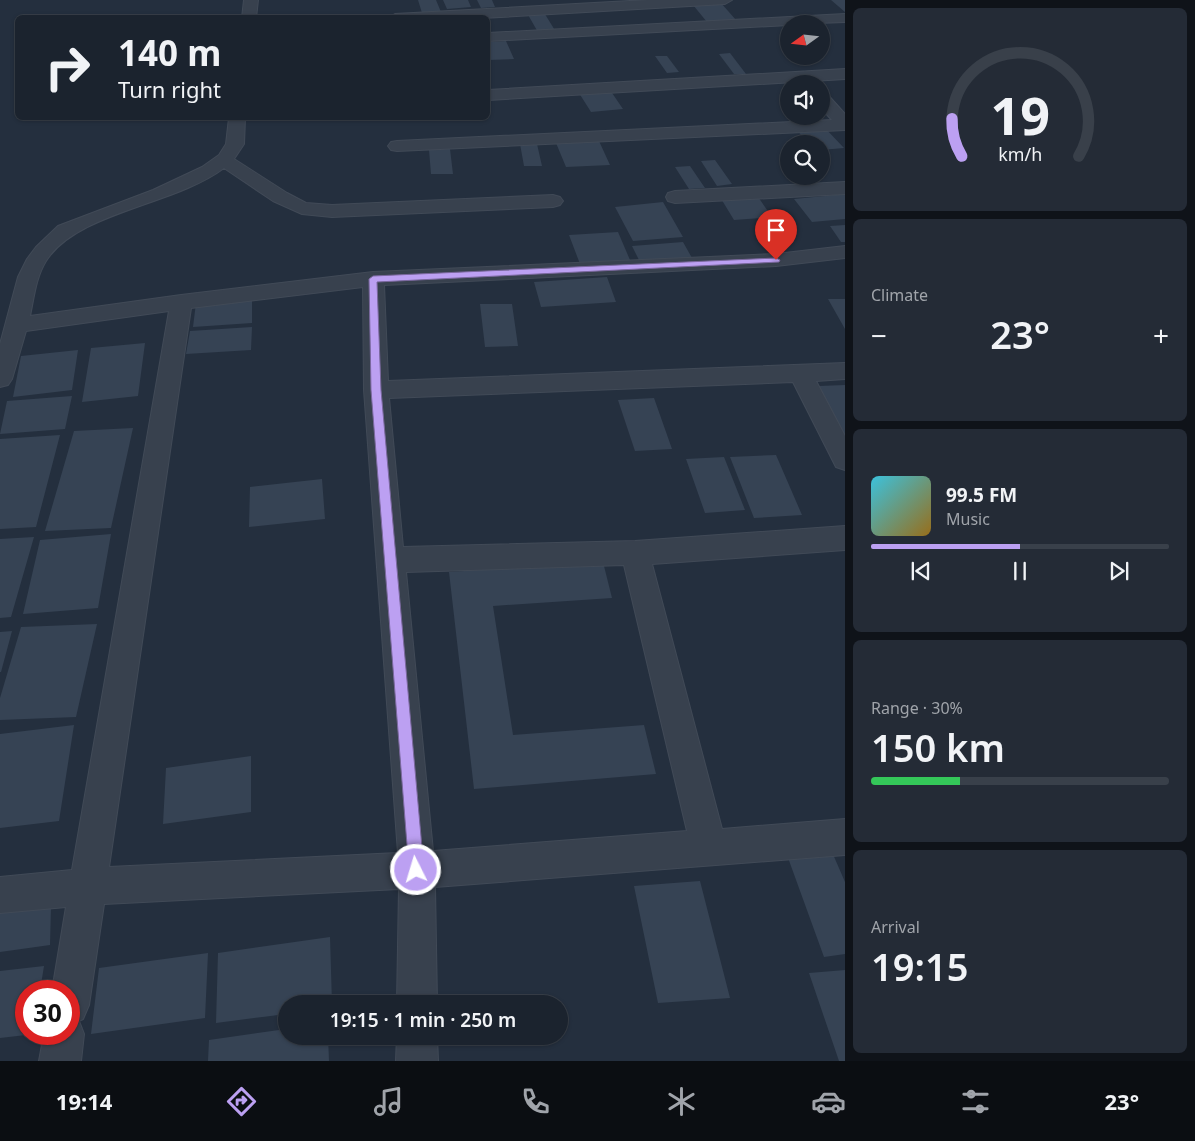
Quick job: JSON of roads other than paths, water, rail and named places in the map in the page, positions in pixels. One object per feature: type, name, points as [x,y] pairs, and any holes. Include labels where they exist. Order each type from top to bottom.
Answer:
[{"type":"street","points":[[249,15],[251,0],[257,0]]},
{"type":"street","points":[[450,15],[725,0]]},
{"type":"street","points":[[490,37],[845,18]]},
{"type":"street","points":[[830,76],[845,74]]},
{"type":"street","points":[[490,96],[780,81]]},
{"type":"street","points":[[830,108],[845,125]]},
{"type":"street","points":[[0,379],[17,325],[28,275],[42,253],[64,231],[91,217],[193,180],[222,160],[234,144],[237,120]]},
{"type":"street","points":[[397,146],[845,125]]},
{"type":"street","points":[[222,160],[250,176],[280,198],[302,208],[332,211],[553,201]]},
{"type":"street","points":[[675,196],[845,188]]},
{"type":"street","points":[[17,325],[181,302],[373,279],[776,260],[845,252]]},
{"type":"street","points":[[373,279],[376,390],[416,870],[417,995]]},
{"type":"street","points":[[73,980],[181,302]]},
{"type":"street","points":[[376,390],[845,371]]},
{"type":"street","points":[[800,373],[845,460]]},
{"type":"street","points":[[390,560],[635,553],[845,538]]},
{"type":"street","points":[[635,553],[708,848]]},
{"type":"street","points":[[0,895],[86,887],[416,870],[845,837]]},
{"type":"street","points":[[60,1061],[62,1045]]},
{"type":"street","points":[[417,1045],[417,1061]]}]
